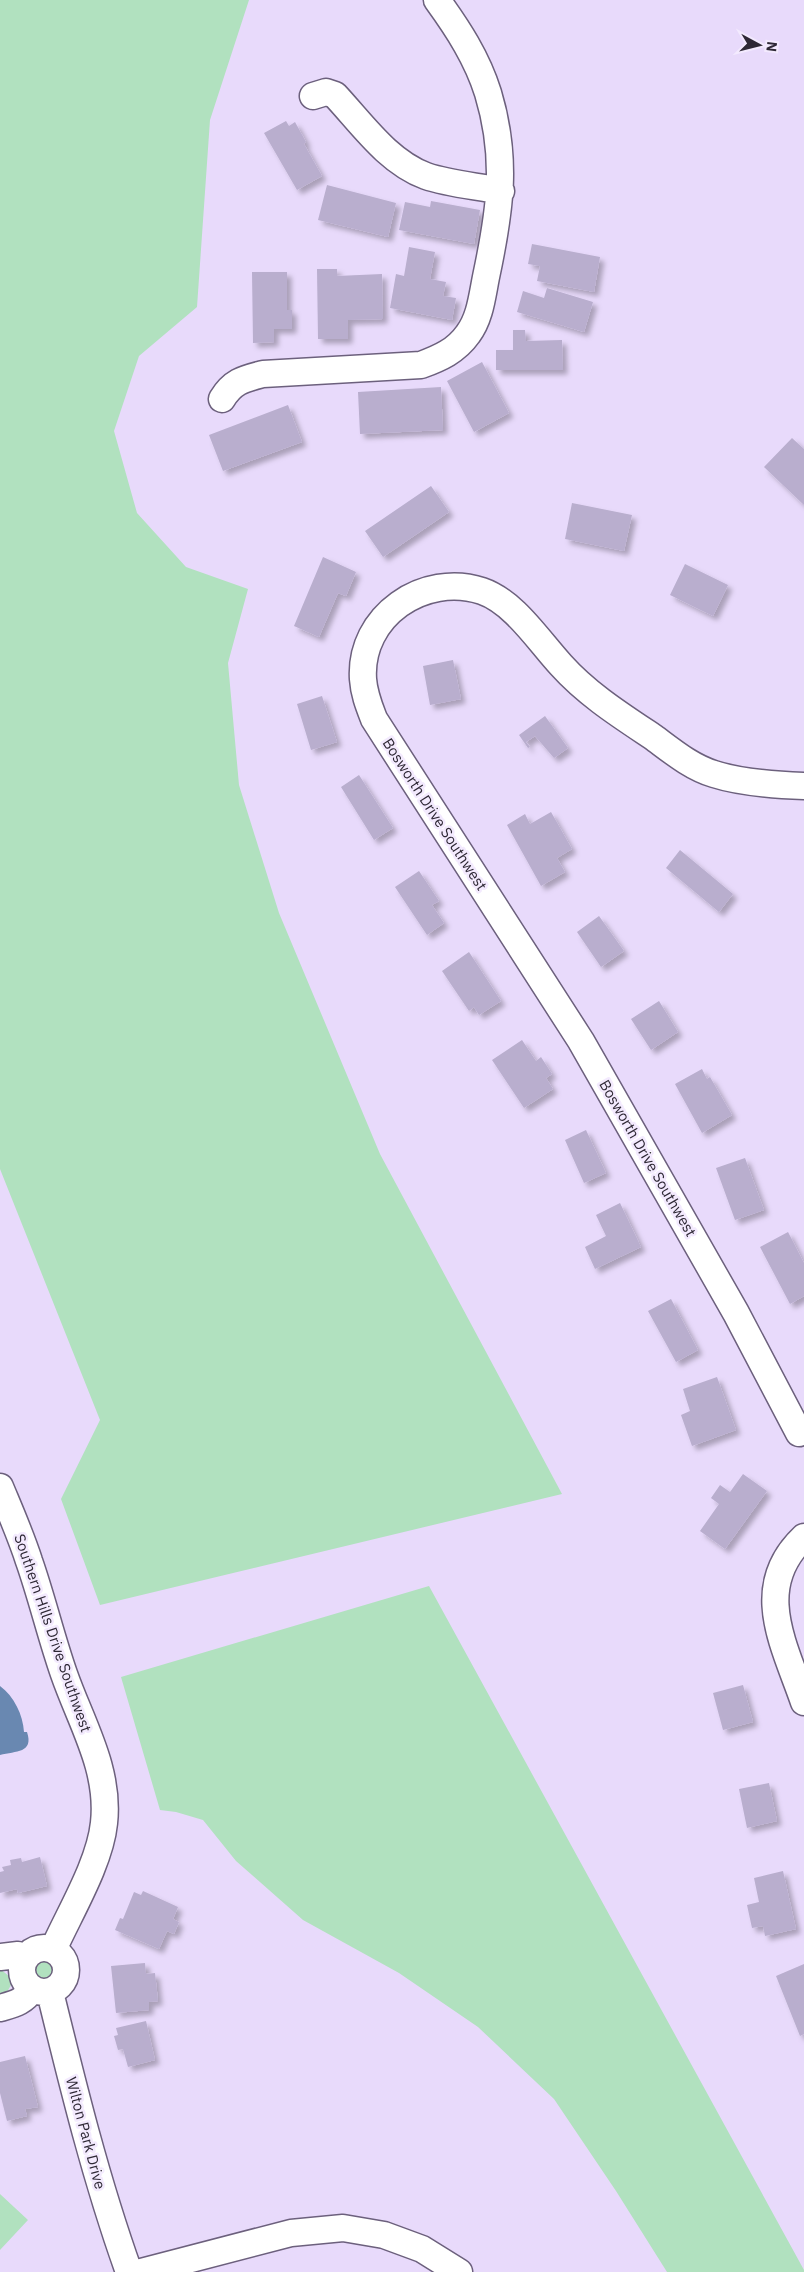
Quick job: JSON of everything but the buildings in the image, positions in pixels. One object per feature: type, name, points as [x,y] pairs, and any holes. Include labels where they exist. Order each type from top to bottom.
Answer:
[{"type":"street","points":[[222,398],[229,387],[245,379],[263,374],[416,366],[441,358],[456,347],[468,334],[478,314],[494,240],[501,191],[500,152],[495,118],[487,91],[462,34],[436,0]]},
{"type":"street","points":[[314,96],[326,92],[335,95],[388,152],[406,166],[426,176],[501,191]]},
{"type":"street","name":"Bosworth Drive Southwest","points":[[799,1433],[736,1313],[581,1041],[374,719],[366,701],[363,678],[365,655],[373,633],[384,618],[394,606],[411,596],[440,586],[463,586],[482,591],[499,599],[512,609],[563,667],[594,697],[691,764],[713,774],[737,780],[804,786]]},
{"type":"street","name":"Southern Hills Drive Southwest","points":[[0,1487],[29,1560],[64,1674],[103,1778],[104,1824],[100,1845],[53,1950]]},
{"type":"street","points":[[804,1537],[791,1549],[783,1562],[776,1585],[774,1604],[776,1624],[804,1702]]},
{"type":"street","points":[[0,2008],[18,2003],[41,1990],[59,1986],[66,1973],[64,1959],[53,1950],[40,1948],[12,1958],[21,1970],[23,1977],[41,1990]]},
{"type":"street","name":"Wilton Park Drive","points":[[41,1990],[101,2188],[129,2272]]},
{"type":"street","points":[[141,2272],[291,2233],[343,2228],[384,2235],[422,2249],[459,2272]]},
{"type":"green space","points":[[0,0],[249,0],[210,120],[197,307],[139,356],[114,431],[137,513],[186,567],[248,589],[228,663],[239,785],[279,913],[380,1154],[562,1494],[100,1605],[61,1499],[100,1420],[0,1169]]},
{"type":"green space","points":[[429,1586],[804,2272],[667,2272],[616,2191],[554,2099],[478,2027],[399,1973],[303,1920],[236,1861],[203,1820],[176,1812],[160,1810],[121,1677]]},
{"type":"green space","points":[[44,1956],[54,1960],[58,1970],[54,1980],[44,1984],[34,1980],[30,1970],[34,1960]]},
{"type":"green space","points":[[0,1969],[9,1976],[11,1985],[6,1994],[0,1996]]},
{"type":"green space","points":[[0,2194],[28,2220],[0,2250]]},
{"type":"water","points":[[0,1686],[10,1695],[17,1706],[24,1732],[27,1732],[29,1739],[28,1744],[22,1750],[0,1755]]}]
